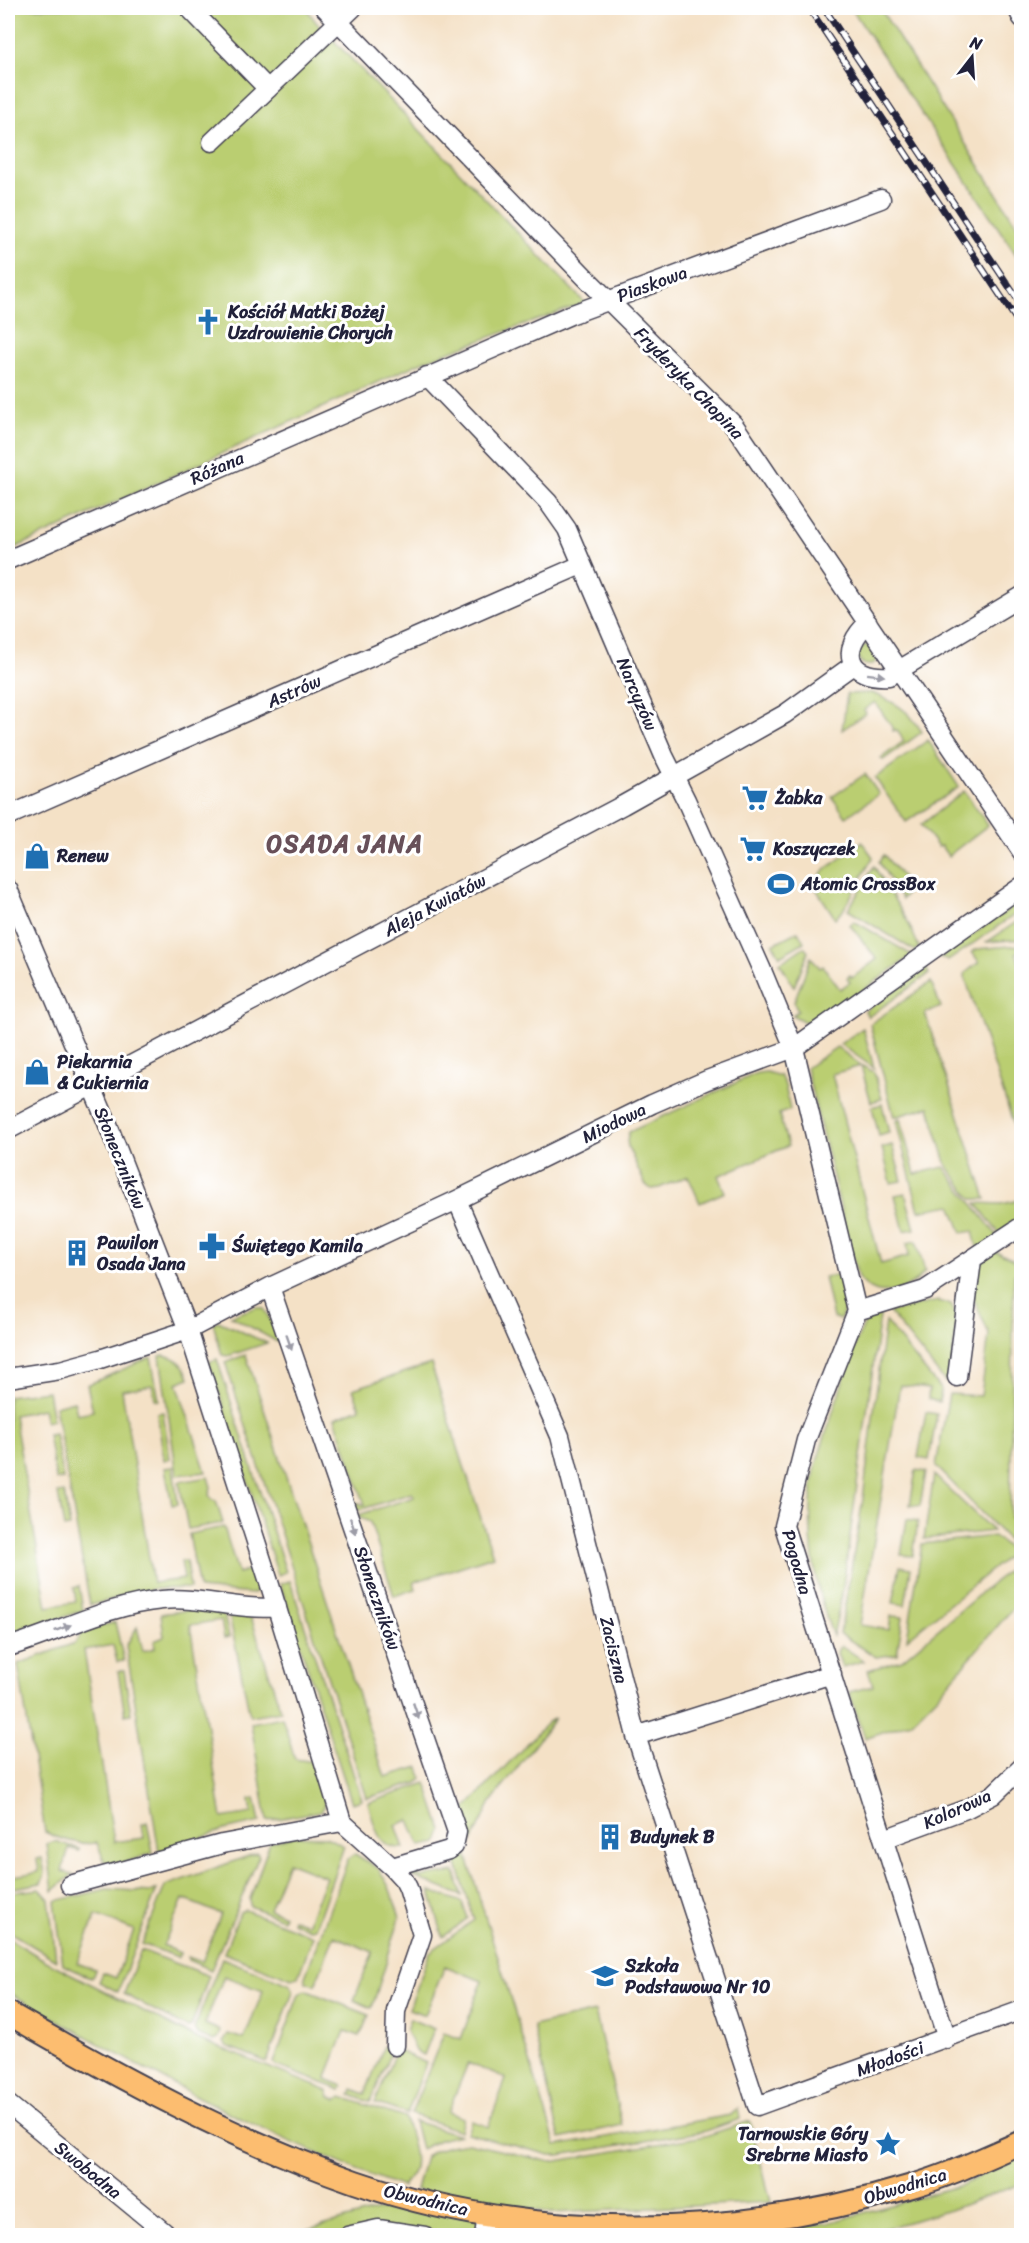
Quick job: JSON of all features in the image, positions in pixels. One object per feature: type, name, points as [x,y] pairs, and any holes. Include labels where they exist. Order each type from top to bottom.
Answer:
[{"type":"main road","name":"Obwodnica","points":[[8,2013],[64,2046]]},
{"type":"main road","name":"Obwodnica","points":[[8,2020],[64,2046],[215,2124],[282,2155],[357,2183],[486,2225],[550,2224],[619,2228],[691,2227],[744,2223],[825,2208],[913,2186],[1022,2142]]},
{"type":"street","points":[[189,8],[268,88]]},
{"type":"street","name":"Fryderyka Chopina","points":[[325,8],[734,425],[1022,852]]},
{"type":"street","points":[[212,142],[353,8]]},
{"type":"street","points":[[1017,8],[1022,18]]},
{"type":"street","name":"Piaskowa","points":[[427,376],[609,300],[881,199]]},
{"type":"street","name":"Różana","points":[[8,560],[427,376]]},
{"type":"street","name":"Narcyzów","points":[[427,376],[548,502],[567,529],[674,776],[761,968],[794,1048]]},
{"type":"street","name":"Astrów","points":[[8,816],[581,565]]},
{"type":"street","points":[[868,622],[857,632],[851,645],[850,656],[853,665],[861,672],[876,677],[889,676],[1022,596]]},
{"type":"street","name":"Aleja Kwiatów","points":[[8,1130],[674,776],[785,714],[853,665]]},
{"type":"street","name":"Miodowa","points":[[188,1330],[270,1287],[457,1200],[652,1104],[707,1080],[794,1048],[1022,886]]},
{"type":"street","name":"Słoneczników","points":[[8,889],[14,925],[92,1086],[188,1330],[277,1607],[342,1822]]},
{"type":"street","points":[[794,1048],[857,1311],[925,1290],[1022,1226]]},
{"type":"street","name":"Zaciszna","points":[[457,1200],[560,1437],[636,1736],[757,2106]]},
{"type":"street","points":[[957,1377],[972,1260]]},
{"type":"street","name":"Słoneczników","points":[[270,1287],[458,1832],[457,1840],[449,1850],[392,1867]]},
{"type":"street","name":"Pogodna","points":[[857,1311],[806,1440],[784,1526],[947,2039]]},
{"type":"street","points":[[8,1378],[60,1370],[90,1362],[188,1330]]},
{"type":"street","points":[[8,1647],[42,1637],[129,1604],[194,1599],[258,1609],[277,1607]]},
{"type":"street","points":[[636,1736],[832,1674]]},
{"type":"street","name":"Kolorowa","points":[[884,1839],[966,1809],[993,1795],[1022,1767]]},
{"type":"street","points":[[70,1885],[222,1844],[342,1822],[404,1880],[422,1935],[396,2011],[395,2046]]},
{"type":"street","name":"Młodości","points":[[757,2106],[1022,2010]]},
{"type":"street","name":"Swobodna","points":[[8,2104],[169,2235]]},
{"type":"street","points":[[347,2235],[378,2229],[425,2235]]},
{"type":"green space","points":[[8,8],[306,8],[316,22],[585,303],[426,360],[8,551]]},
{"type":"green space","points":[[851,8],[880,8],[1021,232],[1021,262]]},
{"type":"green space","points":[[868,645],[875,648],[878,655],[875,662],[868,665],[861,662],[858,655],[861,648]]},
{"type":"green space","points":[[872,693],[901,708],[922,732],[883,760],[881,758],[904,741],[897,730],[892,731],[894,730],[875,702],[864,710],[866,713],[842,730],[847,694]]},
{"type":"green space","points":[[928,740],[959,787],[906,822],[875,778]]},
{"type":"green space","points":[[865,774],[879,794],[846,817],[832,797]]},
{"type":"green space","points":[[964,791],[988,825],[948,856],[921,825]]},
{"type":"green space","points":[[862,842],[873,857],[842,912],[835,918],[816,889],[822,872]]},
{"type":"green space","points":[[884,855],[912,888],[902,899],[879,862]]},
{"type":"green space","points":[[874,866],[908,922],[919,947],[915,951],[848,910]]},
{"type":"green space","points":[[1021,901],[1021,910],[948,961],[940,957]]},
{"type":"green space","points":[[1021,919],[1021,939],[987,942]]},
{"type":"green space","points":[[854,921],[912,955],[816,1024],[792,1015],[798,1011],[794,1002],[811,957],[820,968],[823,966],[840,989],[850,982],[847,978],[850,975],[852,978],[877,959],[850,925]]},
{"type":"green space","points":[[798,931],[804,942],[780,956],[773,944]]},
{"type":"green space","points":[[1021,945],[1021,951],[1016,953],[1022,969],[1021,1147],[964,974],[979,962],[972,952],[977,949]]},
{"type":"green space","points":[[804,947],[808,952],[794,987],[780,963]]},
{"type":"green space","points":[[926,968],[929,974],[868,1017],[865,1011]]},
{"type":"green space","points":[[931,982],[941,1007],[925,1013],[986,1199],[972,1199],[947,1166],[929,1107],[894,1117],[870,1024]]},
{"type":"green space","points":[[863,1028],[874,1068],[840,1044]]},
{"type":"green space","points":[[837,1047],[874,1072],[882,1099],[871,1102],[861,1066],[832,1074],[881,1264],[909,1256],[907,1243],[916,1241],[925,1271],[911,1285],[891,1292],[875,1291],[858,1278],[806,1068]]},
{"type":"green space","points":[[766,1072],[780,1076],[785,1085],[790,1110],[779,1114],[788,1146],[718,1176],[725,1192],[700,1203],[688,1176],[659,1188],[651,1189],[645,1184],[628,1147],[629,1132],[757,1073]]},
{"type":"green space","points":[[882,1104],[889,1133],[879,1136],[872,1107]]},
{"type":"green space","points":[[900,1119],[915,1174],[944,1167],[999,1238],[981,1252],[976,1244],[973,1231],[962,1233],[951,1205],[919,1211],[896,1121]]},
{"type":"green space","points":[[892,1145],[902,1181],[891,1183],[882,1148]]},
{"type":"green space","points":[[905,1193],[915,1229],[904,1231],[895,1195]]},
{"type":"green space","points":[[1021,1200],[1021,1219],[1001,1236],[976,1203],[1001,1204]]},
{"type":"green space","points":[[996,1252],[1021,1263],[1021,1274],[1014,1275],[1010,1518],[1021,1519],[1021,1541],[1014,1546],[936,1466],[949,1394],[981,1396],[989,1334],[973,1297],[975,1265]]},
{"type":"green space","points":[[840,1274],[845,1303],[840,1320],[833,1318],[824,1277]]},
{"type":"green space","points":[[938,1301],[951,1305],[957,1316],[950,1381],[945,1382],[889,1312]]},
{"type":"green space","points":[[257,1307],[264,1309],[286,1347],[231,1316]]},
{"type":"green space","points":[[877,1315],[880,1316],[842,1594],[833,1636],[816,1580],[813,1560],[810,1521],[814,1475],[857,1340],[865,1323]]},
{"type":"green space","points":[[218,1321],[267,1343],[228,1356],[222,1355],[213,1323]]},
{"type":"green space","points":[[885,1321],[941,1390],[939,1402],[928,1399],[929,1389],[900,1385],[860,1625],[889,1630],[891,1616],[903,1617],[897,1654],[876,1657],[840,1634],[863,1499]]},
{"type":"green space","points":[[163,1355],[180,1362],[189,1378],[177,1383],[206,1472],[177,1475],[160,1356]]},
{"type":"green space","points":[[246,1355],[385,1777],[419,1767],[422,1778],[417,1783],[367,1798],[225,1362]]},
{"type":"green space","points":[[151,1357],[159,1400],[155,1399],[152,1385],[122,1390],[153,1583],[184,1579],[181,1561],[186,1561],[190,1588],[154,1589],[90,1605],[55,1406],[74,1401],[77,1414],[93,1411],[87,1385]]},
{"type":"green space","points":[[217,1359],[286,1572],[278,1575],[209,1362]]},
{"type":"green space","points":[[431,1364],[493,1556],[414,1582],[416,1589],[394,1596],[370,1522],[355,1516],[414,1497],[412,1493],[353,1512],[349,1501],[365,1505],[335,1418],[360,1408],[353,1389]]},
{"type":"green space","points":[[48,1391],[53,1420],[46,1422],[43,1409],[14,1415],[47,1607],[76,1602],[74,1588],[79,1586],[83,1610],[8,1638],[8,1396]]},
{"type":"green space","points":[[163,1412],[170,1459],[164,1460],[157,1413]]},
{"type":"green space","points":[[926,1412],[937,1414],[929,1460],[918,1458]]},
{"type":"green space","points":[[55,1434],[63,1479],[56,1480],[48,1435]]},
{"type":"green space","points":[[173,1467],[178,1504],[172,1505],[165,1468]]},
{"type":"green space","points":[[916,1470],[926,1472],[920,1506],[910,1505]]},
{"type":"green space","points":[[934,1475],[993,1531],[924,1539]]},
{"type":"green space","points":[[208,1477],[211,1487],[209,1495],[212,1500],[216,1501],[223,1523],[188,1529],[179,1482]]},
{"type":"green space","points":[[64,1492],[70,1527],[64,1528],[58,1493]]},
{"type":"green space","points":[[907,1519],[918,1521],[913,1556],[901,1555]]},
{"type":"green space","points":[[224,1527],[238,1573],[251,1569],[258,1591],[253,1594],[199,1589],[189,1534]]},
{"type":"green space","points":[[994,1536],[1013,1552],[907,1639],[922,1544]]},
{"type":"green space","points":[[1021,1559],[1021,1599],[937,1696],[911,1722],[865,1738],[849,1692],[873,1686],[868,1670],[902,1660]]},
{"type":"green space","points":[[900,1566],[911,1568],[905,1605],[893,1603]]},
{"type":"green space","points":[[290,1581],[362,1800],[352,1803],[280,1584]]},
{"type":"green space","points":[[196,1609],[224,1614],[229,1637],[224,1638],[221,1620],[190,1625],[222,1818],[252,1813],[250,1799],[255,1798],[260,1822],[224,1830],[159,1852],[126,1646],[137,1627],[143,1651],[155,1648],[154,1641],[164,1637],[161,1614]]},
{"type":"green space","points":[[229,1614],[251,1617],[281,1711],[250,1716]]},
{"type":"green space","points":[[115,1622],[124,1661],[117,1662],[113,1645],[84,1650],[114,1842],[144,1838],[142,1824],[147,1822],[153,1853],[111,1867],[105,1863],[97,1843],[70,1841],[45,1832],[18,1664],[75,1643],[83,1632]]},
{"type":"green space","points":[[842,1646],[864,1661],[842,1667],[837,1653],[839,1647]]},
{"type":"green space","points":[[118,1671],[124,1671],[131,1714],[125,1715]]},
{"type":"green space","points":[[282,1717],[295,1759],[314,1762],[325,1801],[320,1811],[267,1821],[251,1723]]},
{"type":"green space","points":[[555,1718],[491,1802],[466,1854],[556,2146],[731,2115],[738,2108],[740,2119],[706,2131],[550,2155],[467,2133],[472,2121],[488,2127],[506,2079],[468,2063],[448,2112],[463,2118],[460,2131],[411,2114],[444,2033],[461,2039],[482,1981],[445,1966],[425,2015],[409,2009],[430,1952],[474,1920],[454,1854],[461,1837],[460,1814],[548,1722]]},
{"type":"green space","points":[[426,1783],[442,1830],[438,1843],[420,1846],[409,1820],[396,1825],[404,1848],[388,1845],[378,1834],[368,1803]]},
{"type":"green space","points":[[293,1836],[326,1837],[344,1846],[315,1928],[310,1929],[292,1922],[293,1919],[307,1924],[326,1877],[288,1862],[269,1909],[284,1915],[282,1919],[250,1906],[250,1899],[270,1842]]},
{"type":"green space","points":[[55,1841],[79,1849],[79,1851],[69,1848],[62,1871],[73,1874],[53,1891],[47,1844]]},
{"type":"green space","points":[[257,1853],[259,1856],[211,1970],[188,1960],[188,1957],[202,1962],[221,1914],[183,1899],[163,1946],[180,1953],[178,1957],[142,1944],[165,1886]]},
{"type":"green space","points":[[355,1854],[379,1869],[389,1887],[400,1917],[372,2008],[354,2000],[373,1952],[334,1936],[315,1985],[306,1982],[305,1977],[348,1859]]},
{"type":"green space","points":[[42,1858],[45,1874],[41,1883],[8,1889],[8,1871],[9,1877],[39,1872],[37,1859]]},
{"type":"green space","points":[[415,1865],[419,1877],[455,1872],[462,1896],[407,1874]]},
{"type":"green space","points":[[40,1889],[49,1899],[56,1960],[8,1931],[8,1893]]},
{"type":"green space","points":[[107,1889],[151,1892],[157,1889],[118,1992],[99,1982],[103,1973],[116,1978],[134,1930],[96,1915],[77,1963],[95,1970],[92,1978],[63,1965],[55,1901]]},
{"type":"green space","points":[[430,1891],[462,1902],[468,1918],[443,1937]]},
{"type":"green space","points":[[245,1910],[313,1936],[298,1977],[292,1979],[224,1953],[240,1912]]},
{"type":"green space","points":[[8,1938],[46,1961],[198,2039],[328,2091],[330,2097],[337,2100],[342,2097],[405,2118],[415,2162],[410,2178],[403,2184],[403,2187],[351,2168],[250,2123],[152,2073],[8,1992]]},
{"type":"green space","points":[[141,1950],[209,1976],[191,2027],[187,2028],[124,1994]]},
{"type":"green space","points":[[222,1958],[291,1985],[293,1992],[267,2062],[226,2046],[224,2042],[228,2034],[244,2039],[263,1991],[224,1976],[205,2024],[221,2031],[218,2039],[214,2041],[197,2034],[194,2029]]},
{"type":"green space","points":[[305,1990],[369,2015],[360,2036],[345,2031],[326,2079],[343,2086],[341,2090],[274,2063],[299,1994]]},
{"type":"green space","points":[[595,2012],[622,2125],[560,2139],[533,2026]]},
{"type":"green space","points":[[410,2019],[434,2029],[424,2055],[415,2051],[406,2031]]},
{"type":"green space","points":[[384,2046],[392,2049],[370,2102],[351,2095],[353,2089],[365,2094]]},
{"type":"green space","points":[[396,2050],[426,2063],[407,2114],[375,2103]]},
{"type":"green space","points":[[414,2121],[459,2135],[439,2140],[421,2149]]},
{"type":"green space","points":[[750,2121],[771,2202],[552,2213],[490,2202],[493,2235],[302,2236],[301,2232],[434,2194],[416,2190],[425,2157],[433,2151],[449,2146],[468,2143],[551,2162],[705,2136]]},
{"type":"green space","points":[[1021,2153],[1021,2184],[950,2210],[862,2235],[711,2236],[828,2223],[965,2184]]},
{"type":"railway","points":[[809,8],[1022,328]]},
{"type":"railway","points":[[824,8],[1022,306]]},
{"type":"place","name":"Kościół Matki Bożej Uzdrowienie Chorych","points":[[208,322]]},
{"type":"place","name":"Żabka","points":[[755,798]]},
{"type":"place","name":"Koszyczek","points":[[753,849]]},
{"type":"place","name":"Renew","points":[[37,856]]},
{"type":"place","name":"Atomic CrossBox","points":[[781,884]]},
{"type":"place","name":"Piekarnia & Cukiernia","points":[[37,1072]]},
{"type":"place","name":"Świętego Kamila","points":[[212,1246]]},
{"type":"place","name":"Pawilon Osada Jana","points":[[77,1253]]},
{"type":"place","name":"Budynek B","points":[[610,1837]]},
{"type":"place","name":"Szkoła Podstawowa Nr 10","points":[[605,1976]]},
{"type":"place","name":"Tarnowskie Góry Srebrne Miasto","points":[[888,2144]]},
{"type":"district","name":"OSADA JANA","points":[[345,844]]}]
